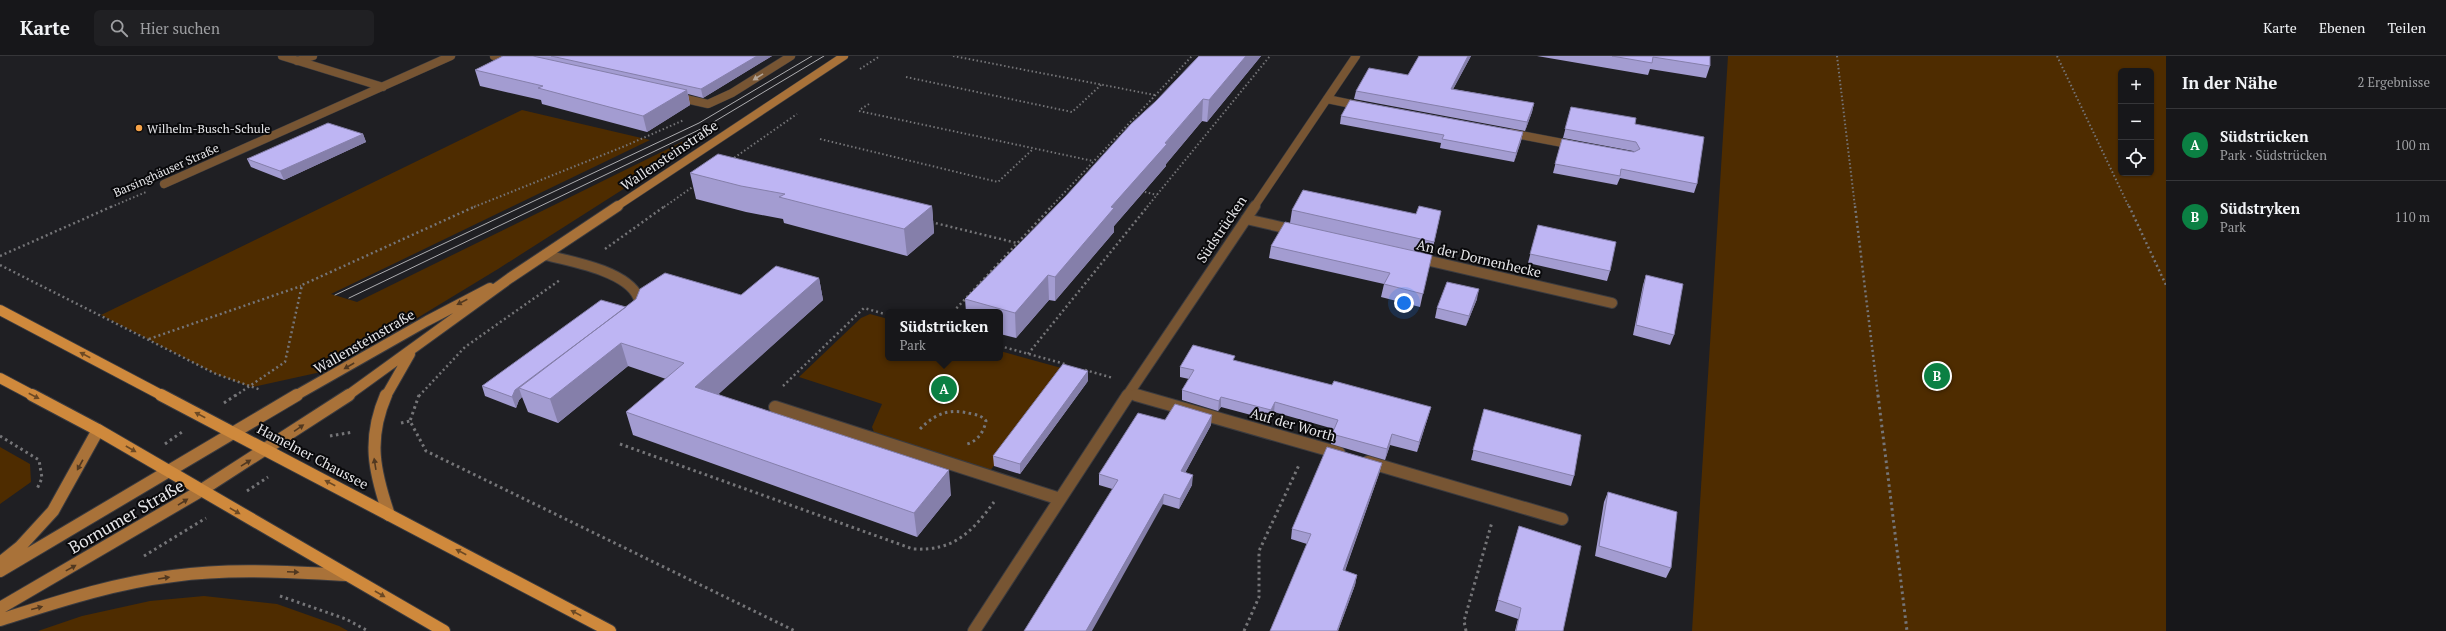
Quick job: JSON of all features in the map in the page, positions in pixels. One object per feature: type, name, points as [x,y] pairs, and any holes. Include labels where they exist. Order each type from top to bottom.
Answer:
[{"type":"main road","name":"Hamelner Chaussee","points":[[0,310],[610,631]]},
{"type":"main road","points":[[0,378],[98,430],[444,631]]},
{"type":"street","points":[[282,56],[383,87]]},
{"type":"street","points":[[297,61],[313,56]]},
{"type":"street","name":"Barsinghäuser Straße","points":[[164,184],[451,56]]},
{"type":"street","points":[[494,56],[524,63]]},
{"type":"street","points":[[670,96],[708,104],[732,92],[791,56]]},
{"type":"street","name":"Wallensteinstraße","points":[[267,450],[413,349],[510,278],[844,56]]},
{"type":"street","name":"Südstrücken","points":[[974,631],[1132,388],[1356,56]]},
{"type":"street","points":[[1326,99],[1374,108]]},
{"type":"street","points":[[1499,131],[1585,147]]},
{"type":"street","points":[[1246,219],[1307,233]]},
{"type":"street","points":[[545,255],[601,270],[633,288],[641,302],[639,317]]},
{"type":"street","name":"An der Dornenhecke","points":[[1406,256],[1612,303]]},
{"type":"street","name":"Wallensteinstraße","points":[[235,434],[452,308],[510,278]]},
{"type":"street","points":[[389,515],[378,484],[373,439],[378,412],[392,382],[413,349]]},
{"type":"street","name":"Auf der Worth","points":[[1132,388],[1308,444],[1562,519]]},
{"type":"street","points":[[775,407],[1060,499]]},
{"type":"street","points":[[0,563],[20,547],[54,511],[98,430]]},
{"type":"street","name":"Bornumer Straße","points":[[0,571],[235,434]]},
{"type":"street","name":"Bornumer Straße","points":[[0,608],[122,539],[267,450]]},
{"type":"street","points":[[0,620],[135,582],[197,573],[266,571],[346,575]]},
{"type":"path","points":[[855,74],[880,56]]},
{"type":"path","points":[[953,56],[1155,95]]},
{"type":"path","points":[[956,309],[1192,56]]},
{"type":"path","points":[[1028,354],[1270,56]]},
{"type":"path","points":[[1838,56],[1907,631]]},
{"type":"path","points":[[2057,56],[2166,285]]},
{"type":"path","points":[[906,77],[1072,112],[1101,84]]},
{"type":"path","points":[[149,339],[302,285],[458,214],[590,159],[647,139],[700,112],[708,104]]},
{"type":"path","points":[[869,104],[860,110],[1093,162]]},
{"type":"path","points":[[728,162],[798,113]]},
{"type":"path","points":[[820,139],[998,182],[1033,149]]},
{"type":"path","points":[[1078,177],[1086,179]]},
{"type":"path","name":"Barsinghäuser Straße","points":[[0,256],[164,184]]},
{"type":"path","points":[[696,185],[465,347],[420,393],[410,421],[426,451],[795,631]]},
{"type":"path","points":[[1136,190],[1157,195]]},
{"type":"path","points":[[925,220],[1017,243]]},
{"type":"path","points":[[0,265],[216,374],[248,386]]},
{"type":"path","points":[[145,457],[285,362],[302,285]]},
{"type":"path","points":[[775,407],[765,403],[864,308],[885,314]]},
{"type":"path","points":[[1003,347],[1066,365]]},
{"type":"path","points":[[1082,369],[1132,388]]},
{"type":"path","points":[[920,430],[930,418],[946,411],[961,410],[983,417],[986,421],[986,427],[973,443],[965,444]]},
{"type":"path","points":[[913,428],[927,432]]},
{"type":"path","points":[[0,436],[39,460],[42,478],[34,496]]},
{"type":"path","points":[[324,440],[330,436]]},
{"type":"path","points":[[620,444],[902,546],[920,550],[945,548],[959,541],[974,529],[1008,482]]},
{"type":"path","points":[[1244,631],[1259,597],[1259,551],[1308,444]]},
{"type":"path","points":[[140,558],[226,505],[291,462]]},
{"type":"path","points":[[1466,631],[1464,621],[1498,500]]},
{"type":"path","points":[[271,595],[286,597],[346,619],[368,631]]},
{"type":"shaded area","points":[[1728,56],[2166,56],[2166,631],[1692,631]]},
{"type":"shaded area","points":[[522,110],[650,140],[331,294],[357,302],[692,137],[702,139],[498,269],[414,320],[321,372],[253,387],[248,386],[216,374],[101,315]]},
{"type":"shaded area","points":[[870,314],[885,318],[885,361],[1003,361],[1003,352],[1065,369],[990,471],[874,432],[872,427],[882,404],[799,377],[861,318]]},
{"type":"shaded area","points":[[0,447],[30,464],[31,482],[0,504]]},
{"type":"shaded area","points":[[204,596],[277,604],[339,626],[348,631],[38,631],[82,616],[150,601]]},
{"type":"building","points":[[503,56],[533,56],[687,90],[643,116],[538,88],[543,86],[475,70]]},
{"type":"building","points":[[551,56],[757,56],[701,89]]},
{"type":"building","points":[[1199,56],[1246,56],[1209,100],[1203,99],[1165,143],[1167,144],[1111,207],[1114,208],[1055,277],[1048,275],[1015,313],[965,299],[1066,196],[1131,124],[1156,101]]},
{"type":"building","points":[[1419,56],[1468,56],[1451,89],[1534,103],[1527,122],[1356,91],[1369,68],[1408,75]]},
{"type":"building","points":[[1612,56],[1710,56],[1710,66],[1653,57],[1652,63]]},
{"type":"building","points":[[1350,100],[1523,132],[1516,153],[1442,139],[1444,135],[1341,116]]},
{"type":"building","points":[[1571,107],[1636,118],[1635,124],[1704,137],[1697,184],[1621,169],[1620,176],[1555,164],[1562,139],[1634,152],[1640,149],[1636,142],[1565,129]]},
{"type":"building","points":[[328,123],[363,134],[280,171],[247,159]]},
{"type":"building","points":[[718,154],[932,206],[904,229],[779,197],[785,194],[741,186],[690,173]]},
{"type":"building","points":[[1303,190],[1416,214],[1419,206],[1441,211],[1434,242],[1292,210]]},
{"type":"building","points":[[1285,222],[1432,255],[1423,294],[1384,284],[1390,273],[1271,246]]},
{"type":"building","points":[[1538,225],[1616,242],[1610,271],[1530,254]]},
{"type":"building","points":[[776,266],[819,278],[695,387],[949,470],[914,513],[626,412],[684,363],[621,343],[550,399],[519,388],[636,299],[640,289],[665,273],[741,295]]},
{"type":"building","points":[[1646,275],[1683,284],[1674,335],[1636,325]]},
{"type":"building","points":[[1447,282],[1479,289],[1469,316],[1437,308]]},
{"type":"building","points":[[601,300],[626,307],[515,390],[512,397],[482,386]]},
{"type":"building","points":[[1193,345],[1235,356],[1233,360],[1332,385],[1334,381],[1431,407],[1419,442],[1392,434],[1387,449],[1332,434],[1338,420],[1275,402],[1271,410],[1221,397],[1219,401],[1182,390],[1194,370],[1180,367]]},
{"type":"building","points":[[1063,364],[1088,371],[1020,464],[993,456]]},
{"type":"building","points":[[1175,404],[1212,415],[1181,471],[1193,475],[1180,499],[1164,494],[1086,631],[1024,631],[1118,480],[1099,474],[1138,413],[1165,420]]},
{"type":"building","points":[[1484,409],[1581,435],[1574,476],[1473,450]]},
{"type":"building","points":[[1327,447],[1382,463],[1343,570],[1357,575],[1337,631],[1270,631],[1311,534],[1292,529]]},
{"type":"building","points":[[1608,492],[1677,512],[1671,568],[1599,546]]},
{"type":"building","points":[[1519,526],[1581,546],[1563,631],[1516,631],[1521,608],[1498,600]]},
{"type":"tram line","points":[[335,295],[699,123],[812,56]]},
{"type":"tram line","points":[[349,298],[707,126],[824,56]]},
{"type":"place","name":"Wilhelm-Busch-Schule","points":[[139,128]]},
{"type":"place","name":"Südstryken","points":[[1937,376]]},
{"type":"place","name":"Südstrücken","points":[[944,389]]}]
